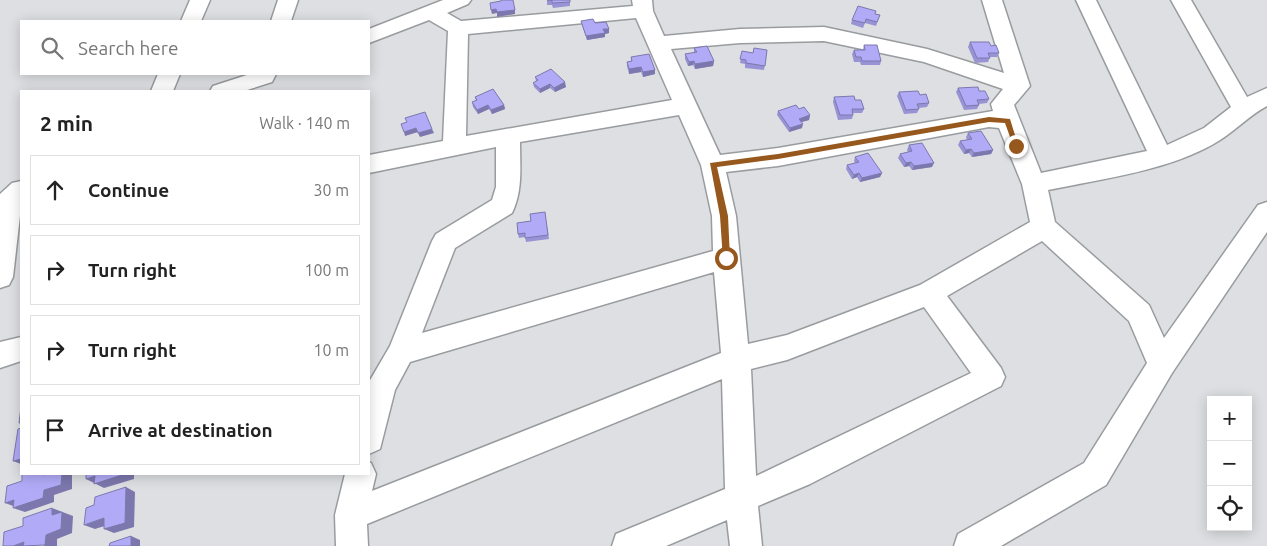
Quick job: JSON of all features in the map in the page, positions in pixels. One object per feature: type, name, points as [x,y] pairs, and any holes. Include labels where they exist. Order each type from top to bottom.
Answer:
[{"type":"lane","points":[[191,20],[200,0]]},
{"type":"lane","points":[[281,20],[288,0]]},
{"type":"lane","points":[[370,36],[461,0]]},
{"type":"lane","points":[[992,0],[1019,86]]},
{"type":"lane","points":[[1086,0],[1160,157]]},
{"type":"lane","points":[[1181,0],[1243,109]]},
{"type":"lane","points":[[431,12],[458,28],[643,5],[684,106],[713,165],[724,216],[736,360],[741,498],[746,546]]},
{"type":"lane","points":[[454,146],[458,28]]},
{"type":"lane","points":[[658,43],[740,36],[824,34],[927,56],[1019,86]]},
{"type":"lane","points":[[162,90],[169,75]]},
{"type":"lane","points":[[223,90],[267,75]]},
{"type":"lane","points":[[1019,86],[1002,104],[1007,121],[1034,184],[1044,228],[1139,313],[1162,364]]},
{"type":"lane","points":[[1034,184],[1160,157],[1212,134],[1243,109],[1267,96]]},
{"type":"lane","points":[[370,164],[508,136],[684,106]]},
{"type":"lane","points":[[713,165],[778,157],[989,120],[1007,121]]},
{"type":"lane","points":[[370,434],[381,387],[401,352],[445,241],[503,206],[508,187],[508,136]]},
{"type":"lane","points":[[0,277],[12,248],[10,198],[20,191]]},
{"type":"lane","points":[[970,546],[1095,474],[1162,364],[1267,212]]},
{"type":"lane","points":[[351,515],[736,360],[787,347],[929,293],[1044,228]]},
{"type":"lane","points":[[401,352],[544,309],[726,258]]},
{"type":"lane","points":[[628,546],[799,473],[990,377],[929,293]]},
{"type":"lane","points":[[0,355],[20,349]]},
{"type":"lane","points":[[352,546],[351,515],[360,475]]},
{"type":"building","points":[[501,0],[513,0],[515,10],[497,12],[496,9],[491,10],[490,3]]},
{"type":"building","points":[[552,0],[570,0],[570,2],[552,3]]},
{"type":"building","points":[[858,6],[876,11],[875,14],[880,15],[877,22],[866,19],[865,23],[852,20]]},
{"type":"building","points":[[593,19],[595,23],[606,22],[609,29],[603,29],[605,33],[586,36],[581,21]]},
{"type":"building","points":[[970,42],[989,42],[991,46],[996,45],[999,53],[988,53],[990,58],[977,58]]},
{"type":"building","points":[[864,45],[877,45],[881,61],[862,61],[861,57],[856,57],[854,50],[865,50]]},
{"type":"building","points":[[707,46],[714,61],[695,64],[694,61],[689,62],[685,54],[697,52],[694,48]]},
{"type":"building","points":[[754,48],[767,50],[765,66],[746,63],[746,60],[740,59],[742,51],[753,53]]},
{"type":"building","points":[[649,54],[655,70],[643,72],[641,67],[629,69],[627,62],[632,61],[631,57]]},
{"type":"building","points":[[551,69],[565,82],[554,88],[550,84],[540,89],[533,83],[538,80],[535,77]]},
{"type":"building","points":[[978,87],[979,91],[985,91],[989,99],[977,100],[979,105],[966,106],[958,88]]},
{"type":"building","points":[[493,89],[504,105],[491,110],[488,105],[477,110],[472,102],[477,100],[475,97]]},
{"type":"building","points":[[918,91],[920,95],[926,94],[929,103],[917,104],[919,109],[906,110],[899,92]]},
{"type":"building","points":[[854,96],[855,100],[861,100],[864,109],[852,109],[853,115],[840,115],[834,97]]},
{"type":"building","points":[[796,105],[799,109],[804,107],[810,115],[799,119],[803,124],[790,128],[778,111]]},
{"type":"building","points":[[425,112],[432,129],[418,133],[416,128],[404,132],[401,124],[407,122],[405,118]]},
{"type":"building","points":[[981,131],[993,150],[974,153],[971,149],[966,150],[960,141],[972,139],[968,133]]},
{"type":"building","points":[[922,143],[934,163],[914,166],[911,162],[906,163],[900,154],[912,151],[909,145]]},
{"type":"building","points":[[868,153],[882,173],[862,178],[859,173],[854,175],[847,165],[859,162],[855,157]]},
{"type":"building","points":[[545,212],[548,235],[525,238],[525,233],[518,234],[517,223],[531,221],[530,214]]},
{"type":"building","points":[[20,428],[20,459],[13,461],[18,429]]},
{"type":"building","points":[[22,475],[62,475],[61,485],[44,490],[43,498],[13,508],[14,500],[5,503],[7,486],[22,481]]},
{"type":"building","points":[[86,475],[122,475],[94,484],[95,476],[86,479]]},
{"type":"building","points":[[126,487],[125,523],[104,529],[104,518],[84,525],[86,508],[94,505],[95,497]]},
{"type":"building","points":[[52,508],[52,515],[62,512],[61,529],[46,535],[45,545],[23,546],[24,542],[13,546],[3,546],[4,532],[23,526],[23,518]]},
{"type":"building","points":[[131,536],[131,546],[109,546],[110,543]]},
{"type":"route","points":[[726,258],[724,216],[713,165],[778,157],[989,120],[1007,121],[1016,146]]}]
